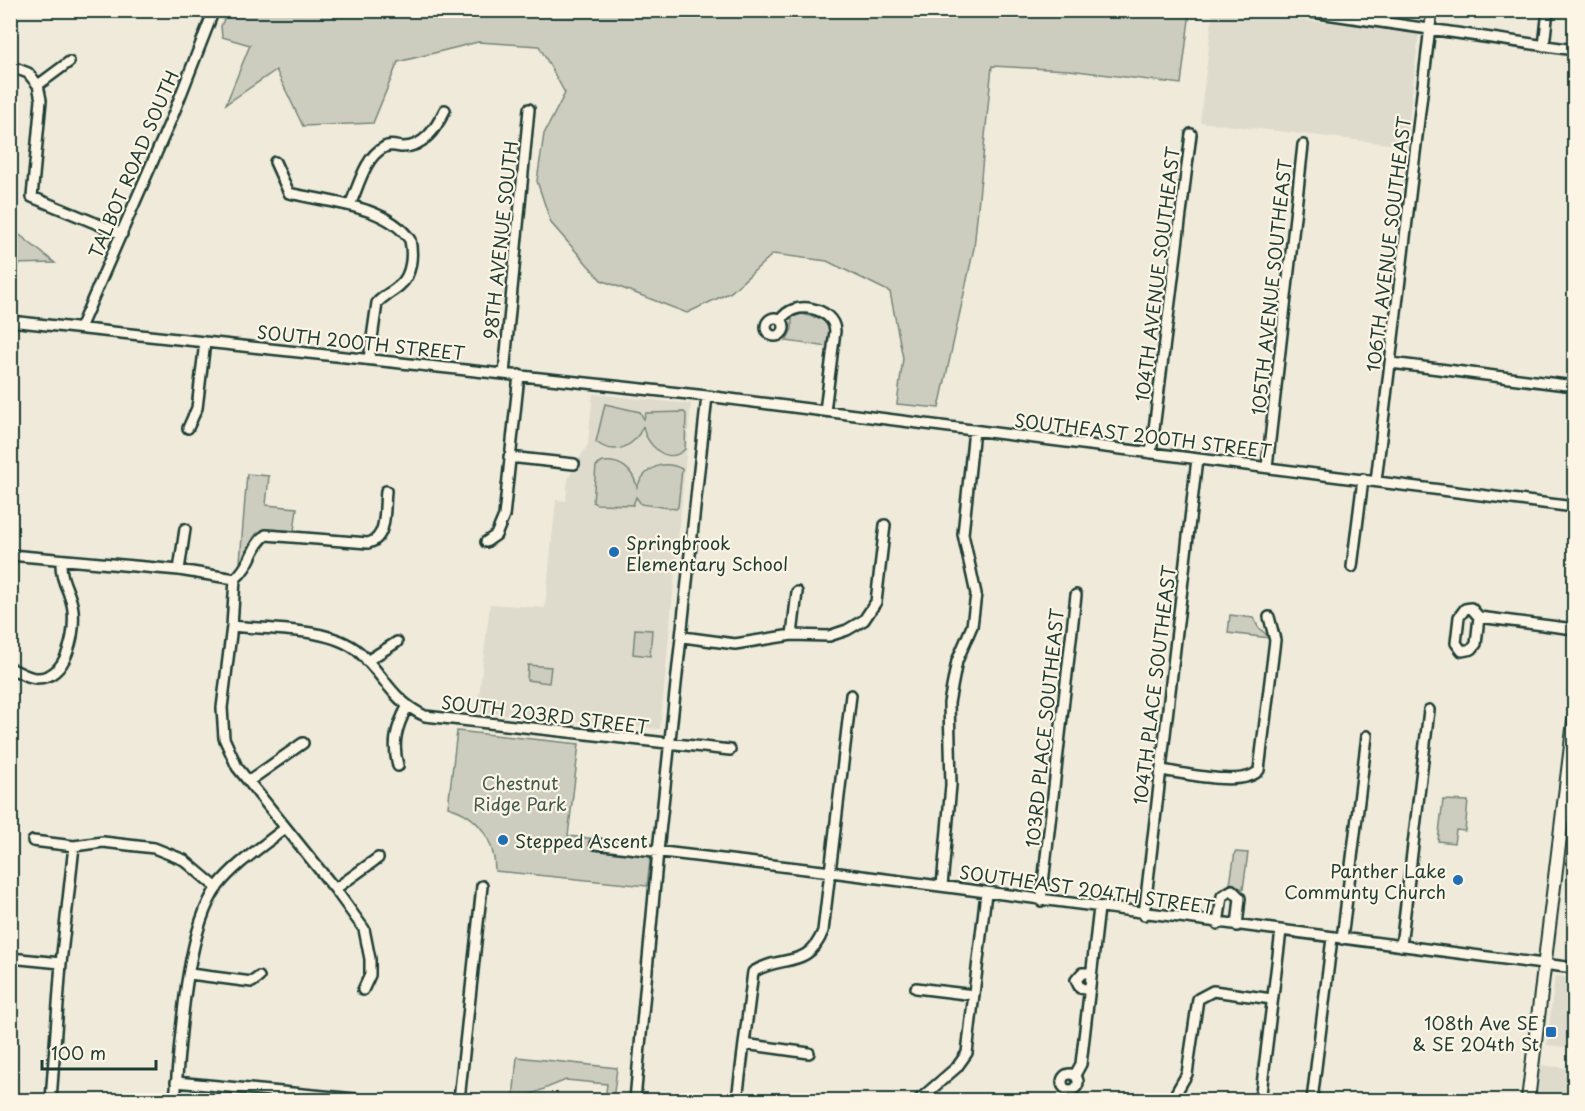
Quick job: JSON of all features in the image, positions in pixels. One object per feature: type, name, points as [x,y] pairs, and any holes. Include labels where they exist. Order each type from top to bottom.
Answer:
[{"type":"main road","points":[[1528,1101],[1575,721]]},
{"type":"street","name":"TALBOT ROAD SOUTH","points":[[80,328],[122,234],[214,10]]},
{"type":"street","points":[[1298,10],[1575,50]]},
{"type":"street","name":"106TH AVENUE SOUTHEAST","points":[[1376,481],[1432,10]]},
{"type":"street","points":[[1544,46],[1548,10]]},
{"type":"street","points":[[38,85],[69,62]]},
{"type":"street","points":[[10,66],[28,73],[38,85],[41,100],[32,197],[122,234]]},
{"type":"street","name":"98TH AVENUE SOUTH","points":[[504,374],[529,109]]},
{"type":"street","points":[[350,205],[376,154],[383,147],[412,146],[424,140],[434,131],[445,110]]},
{"type":"street","name":"104TH AVENUE SOUTHEAST","points":[[1151,453],[1191,134]]},
{"type":"street","name":"105TH AVENUE SOUTHEAST","points":[[1267,467],[1303,145]]},
{"type":"street","points":[[275,162],[289,193],[350,205],[398,226],[406,233],[411,246],[407,276],[402,284],[377,303],[369,359]]},
{"type":"street","points":[[781,320],[788,311],[799,308],[822,312],[834,322],[835,331],[825,411]]},
{"type":"street","name":"SOUTH 200TH STREET","points":[[10,321],[707,396]]},
{"type":"street","points":[[188,428],[197,408],[205,342]]},
{"type":"street","points":[[1390,363],[1575,386]]},
{"type":"street","points":[[486,542],[496,535],[504,516],[519,375]]},
{"type":"street","points":[[635,1101],[658,851],[707,396]]},
{"type":"street","name":"SOUTHEAST 200TH STREET","points":[[707,396],[1575,507]]},
{"type":"street","points":[[942,886],[951,808],[949,703],[957,661],[972,626],[975,602],[963,534],[974,430]]},
{"type":"street","points":[[509,457],[574,464]]},
{"type":"street","name":"104TH PLACE SOUTHEAST","points":[[1144,915],[1197,459]]},
{"type":"street","points":[[1352,567],[1363,479]]},
{"type":"street","points":[[363,990],[370,968],[367,938],[335,889],[284,829],[229,751],[222,724],[222,708],[235,579],[247,567],[256,544],[266,534],[368,543],[378,539],[381,533],[386,491]]},
{"type":"street","points":[[682,637],[735,644],[792,635],[810,638],[829,636],[864,620],[871,611],[877,596],[885,525]]},
{"type":"street","points":[[179,570],[185,529]]},
{"type":"street","points":[[10,555],[179,570],[235,579]]},
{"type":"street","points":[[10,668],[35,678],[53,672],[65,660],[72,628],[73,609],[61,575],[61,560]]},
{"type":"street","points":[[792,635],[797,592]]},
{"type":"street","name":"103RD PLACE SOUTHEAST","points":[[1041,901],[1076,594]]},
{"type":"street","points":[[1161,770],[1240,780],[1255,775],[1262,760],[1275,640],[1269,617]]},
{"type":"street","points":[[1479,617],[1575,629]]},
{"type":"street","name":"SOUTH 203RD STREET","points":[[232,626],[331,638],[350,646],[367,661],[407,707],[425,716],[730,750]]},
{"type":"street","points":[[367,661],[397,642]]},
{"type":"street","points":[[737,1101],[753,972],[762,967],[800,959],[818,942],[823,931],[851,695]]},
{"type":"street","points":[[398,766],[394,740],[398,723],[407,707]]},
{"type":"street","points":[[1401,946],[1429,710]]},
{"type":"street","points":[[1342,939],[1367,736]]},
{"type":"street","points":[[249,781],[303,743]]},
{"type":"street","points":[[174,1101],[190,974],[201,918],[217,888],[235,868],[284,829]]},
{"type":"street","points":[[33,842],[74,846],[103,842],[166,850],[194,867],[217,888]]},
{"type":"street","name":"SOUTHEAST 204TH STREET","points":[[595,844],[942,886],[1144,915],[1575,968]]},
{"type":"street","points":[[51,1101],[74,846]]},
{"type":"street","points":[[335,889],[378,858]]},
{"type":"street","points":[[459,1101],[482,886]]},
{"type":"street","points":[[1218,924],[1222,896],[1232,891],[1240,898],[1238,926]]},
{"type":"street","points":[[919,1101],[957,1067],[967,1053],[986,893]]},
{"type":"street","points":[[1075,1075],[1080,1064],[1099,908]]},
{"type":"street","points":[[1257,1101],[1261,1093],[1281,931]]},
{"type":"street","points":[[1312,1101],[1332,938]]},
{"type":"street","points":[[10,958],[62,963]]},
{"type":"street","points":[[1089,990],[1080,988],[1076,980],[1082,973],[1091,974]]},
{"type":"street","points":[[190,974],[244,981],[252,981],[259,977]]},
{"type":"street","points":[[916,988],[974,995]]},
{"type":"street","points":[[1176,1093],[1187,1074],[1195,1005],[1203,996],[1213,991],[1272,999]]},
{"type":"street","points":[[744,1044],[809,1053]]},
{"type":"street","points":[[176,1082],[356,1099]]},
{"type":"shaded area","points":[[1213,11],[1419,32],[1406,146],[1200,122]]},
{"type":"shaded area","name":"Springbrook Elementary School","points":[[593,394],[691,404],[660,729],[477,712],[490,604],[545,608],[556,500],[566,501],[568,479],[588,444]]},
{"type":"shaded area","points":[[1555,976],[1574,978],[1574,1048],[1547,1045]]},
{"type":"shaded area","points":[[1532,1064],[1574,1069],[1574,1100],[1528,1100]]},
{"type":"green space","points":[[228,10],[1190,11],[1181,84],[1069,70],[992,66],[974,248],[939,408],[897,404],[903,358],[890,292],[827,261],[773,254],[731,292],[687,313],[601,280],[551,223],[537,181],[544,134],[565,93],[539,46],[478,42],[398,62],[373,123],[303,126],[276,70],[226,104],[250,45],[222,37],[221,26]]},
{"type":"green space","points":[[11,228],[55,263],[11,264]]},
{"type":"green space","points":[[802,314],[827,321],[828,347],[786,341],[792,329],[792,317]]},
{"type":"green space","points":[[605,404],[640,412],[644,419],[646,413],[684,412],[686,414],[685,449],[672,456],[658,451],[648,440],[643,426],[635,439],[624,447],[611,449],[603,446],[596,442]]},
{"type":"green space","points":[[603,462],[625,467],[633,476],[637,487],[649,470],[655,467],[668,465],[682,469],[678,507],[676,509],[641,504],[636,497],[633,505],[596,504],[593,502],[596,466]]},
{"type":"green space","points":[[247,474],[269,476],[266,505],[297,508],[294,531],[270,529],[258,532],[240,562]]},
{"type":"green space","points":[[1230,615],[1254,618],[1258,627],[1270,638],[1228,633]]},
{"type":"green space","points":[[635,629],[652,630],[650,656],[633,654]]},
{"type":"green space","points":[[528,665],[551,667],[549,683],[527,680]]},
{"type":"green space","name":"Chestnut Ridge Park","points":[[457,731],[579,744],[568,836],[652,845],[647,886],[495,871],[492,849],[483,830],[468,816],[448,807]]},
{"type":"green space","points":[[1443,800],[1468,801],[1465,831],[1456,830],[1454,843],[1438,841]]},
{"type":"green space","points":[[1235,852],[1248,853],[1243,889],[1230,884]]},
{"type":"green space","points":[[517,1057],[617,1068],[613,1100],[605,1100],[607,1084],[566,1080],[529,1095],[528,1100],[513,1100]]},
{"type":"place","name":"Springbrook Elementary School","points":[[614,552]]},
{"type":"place","name":"Stepped Ascent","points":[[503,840]]},
{"type":"place","name":"Panther Lake Communty Church","points":[[1458,880]]},
{"type":"place","name":"108th Ave SE & SE 204th St","points":[[1551,1032]]}]
